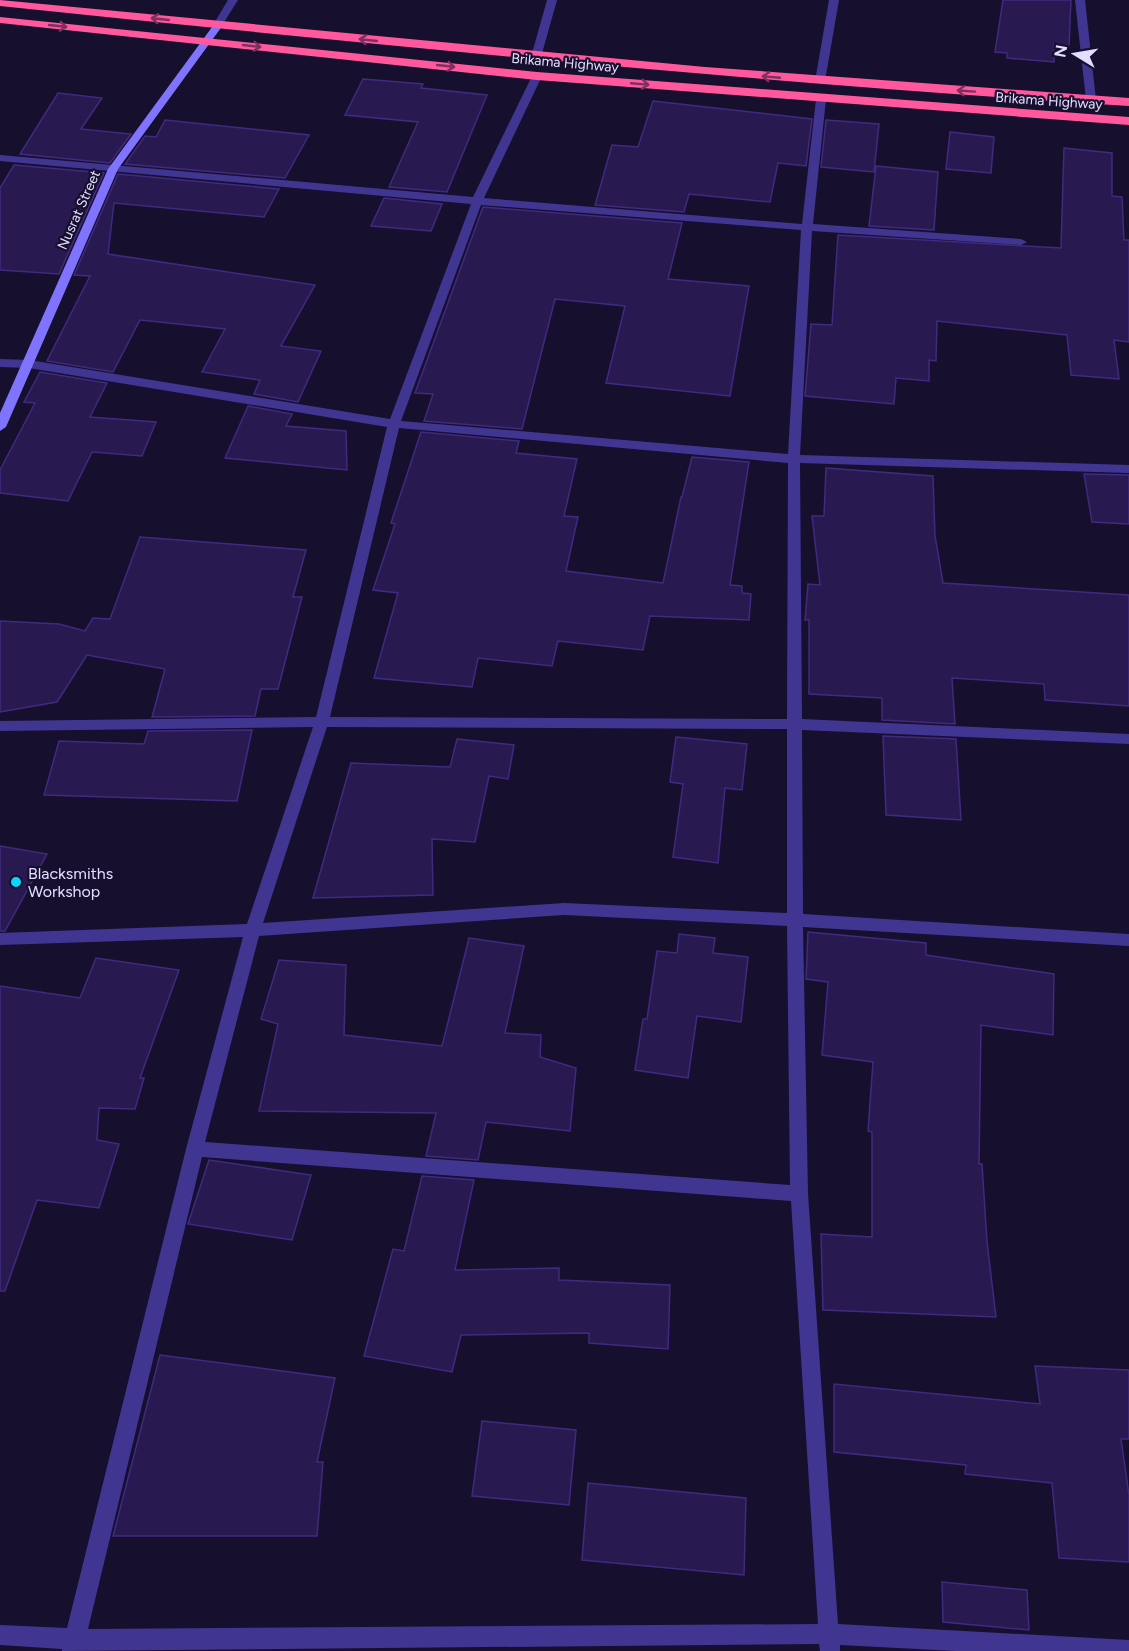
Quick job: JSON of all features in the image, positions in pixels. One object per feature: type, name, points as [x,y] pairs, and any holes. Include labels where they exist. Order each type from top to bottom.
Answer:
[{"type":"highway","name":"Brikama Highway","points":[[0,3],[536,57],[820,81],[1129,102]]},
{"type":"highway","name":"Brikama Highway","points":[[0,20],[537,76],[1129,121]]},
{"type":"street","points":[[218,25],[233,0]]},
{"type":"street","points":[[536,57],[552,0]]},
{"type":"street","points":[[820,81],[834,0]]},
{"type":"street","points":[[1080,0],[1091,100]]},
{"type":"street","name":"Nusrat Street","points":[[0,427],[113,169],[209,41],[218,25]]},
{"type":"street","points":[[73,1645],[195,1149],[253,930],[322,722],[394,424],[477,201],[537,76]]},
{"type":"street","points":[[820,99],[807,227],[794,459],[795,920],[800,1194],[830,1643]]},
{"type":"street","points":[[0,158],[477,201],[1021,242]]},
{"type":"street","points":[[0,363],[28,364],[394,424],[794,459],[1129,469]]},
{"type":"street","points":[[0,726],[322,722],[795,724],[1129,740]]},
{"type":"street","points":[[0,939],[253,930],[564,909],[1129,940]]},
{"type":"street","points":[[195,1149],[800,1194]]},
{"type":"street","points":[[0,1635],[73,1645],[830,1643],[1129,1650]]},
{"type":"building","points":[[1003,0],[1071,0],[1069,46],[1054,44],[1054,62],[1007,58],[1007,53],[995,52]]},
{"type":"building","points":[[363,79],[423,84],[421,88],[487,95],[447,192],[389,187],[418,122],[345,115]]},
{"type":"building","points":[[58,93],[102,98],[81,129],[131,134],[110,163],[20,154]]},
{"type":"building","points":[[653,101],[812,119],[806,166],[778,163],[770,202],[689,194],[684,212],[595,205],[612,145],[638,147]]},
{"type":"building","points":[[165,120],[309,135],[285,178],[125,164],[145,136],[156,137]]},
{"type":"building","points":[[826,120],[879,124],[874,172],[821,167]]},
{"type":"building","points":[[950,132],[994,137],[991,173],[946,169]]},
{"type":"building","points":[[1064,148],[1112,153],[1112,196],[1122,197],[1124,240],[1129,240],[1129,342],[1114,340],[1119,379],[1071,375],[1067,335],[937,321],[936,361],[929,360],[929,381],[896,378],[894,404],[805,396],[811,324],[832,325],[838,235],[1061,248]]},
{"type":"building","points":[[14,165],[104,173],[59,274],[0,270],[0,188]]},
{"type":"building","points":[[876,166],[938,172],[934,230],[869,226]]},
{"type":"building","points":[[118,174],[279,189],[264,217],[114,203],[108,254],[315,285],[281,346],[321,351],[298,402],[254,394],[260,380],[202,372],[225,329],[140,320],[113,372],[47,361],[90,276],[74,275]]},
{"type":"building","points":[[384,198],[442,204],[431,231],[371,226]]},
{"type":"building","points":[[483,207],[682,223],[668,279],[749,286],[730,396],[606,383],[625,306],[555,299],[522,429],[424,421],[433,394],[415,393]]},
{"type":"building","points":[[40,372],[107,383],[90,417],[156,422],[142,456],[92,452],[68,501],[0,493],[0,470],[35,403],[24,402]]},
{"type":"building","points":[[248,406],[292,414],[286,426],[346,431],[347,470],[225,458]]},
{"type":"building","points":[[421,432],[519,441],[516,453],[577,459],[564,516],[578,517],[566,571],[663,583],[692,457],[749,462],[730,585],[742,586],[742,593],[751,594],[749,620],[650,616],[643,650],[558,641],[552,666],[478,658],[472,687],[374,678],[398,593],[373,590],[395,524],[391,523]]},
{"type":"building","points":[[826,468],[933,476],[935,536],[943,583],[1129,595],[1129,706],[1045,700],[1044,684],[952,678],[955,724],[882,720],[882,698],[809,694],[809,620],[805,620],[808,584],[820,585],[812,516],[824,516]]},
{"type":"building","points":[[1084,474],[1129,475],[1129,524],[1092,522]]},
{"type":"building","points":[[140,537],[306,550],[293,597],[302,597],[278,689],[261,689],[255,716],[152,717],[165,669],[87,655],[57,702],[0,712],[0,621],[59,624],[85,631],[93,618],[110,619]]},
{"type":"building","points":[[252,730],[237,801],[44,795],[59,741],[144,744],[148,731]]},
{"type":"building","points":[[883,736],[956,739],[961,820],[886,815]]},
{"type":"building","points":[[676,737],[747,744],[742,790],[725,788],[718,863],[673,857],[683,784],[670,782]]},
{"type":"building","points":[[457,739],[514,745],[508,779],[489,776],[475,842],[432,839],[433,895],[313,898],[351,763],[450,767]]},
{"type":"building","name":"Blacksmiths Workshop","points":[[0,846],[47,854],[5,931],[0,931]]},
{"type":"building","points":[[808,932],[926,943],[926,955],[1054,974],[1053,1035],[981,1025],[979,1164],[982,1164],[987,1242],[996,1317],[823,1310],[821,1234],[872,1237],[872,1132],[868,1131],[873,1062],[822,1055],[828,982],[806,979]]},
{"type":"building","points":[[679,934],[715,938],[713,953],[748,957],[741,1022],[697,1016],[688,1078],[635,1070],[643,1019],[647,1019],[657,951],[677,953]]},
{"type":"building","points":[[469,938],[524,946],[505,1033],[541,1035],[540,1057],[576,1068],[570,1131],[486,1122],[478,1160],[426,1156],[436,1113],[259,1111],[278,1024],[261,1019],[279,960],[346,965],[344,1035],[442,1046]]},
{"type":"building","points":[[96,958],[179,970],[140,1078],[144,1078],[135,1109],[99,1108],[97,1140],[119,1144],[99,1208],[37,1200],[5,1291],[0,1291],[0,986],[80,998]]},
{"type":"building","points":[[209,1160],[311,1175],[292,1240],[188,1224]]},
{"type":"building","points":[[422,1176],[474,1180],[455,1270],[559,1268],[559,1280],[670,1285],[668,1349],[589,1343],[589,1333],[461,1335],[452,1372],[364,1356],[393,1249],[404,1251]]},
{"type":"building","points":[[160,1355],[335,1378],[317,1462],[323,1462],[317,1536],[113,1536]]},
{"type":"building","points":[[1035,1366],[1129,1370],[1129,1439],[1121,1439],[1129,1495],[1129,1562],[1059,1558],[1052,1483],[965,1474],[966,1465],[834,1452],[834,1384],[1040,1404]]},
{"type":"building","points":[[482,1421],[576,1430],[569,1505],[472,1496]]},
{"type":"building","points":[[588,1483],[746,1498],[744,1575],[582,1560]]},
{"type":"building","points":[[942,1582],[1027,1590],[1029,1630],[943,1622]]},
{"type":"place","name":"Blacksmiths Workshop","points":[[16,882]]}]
